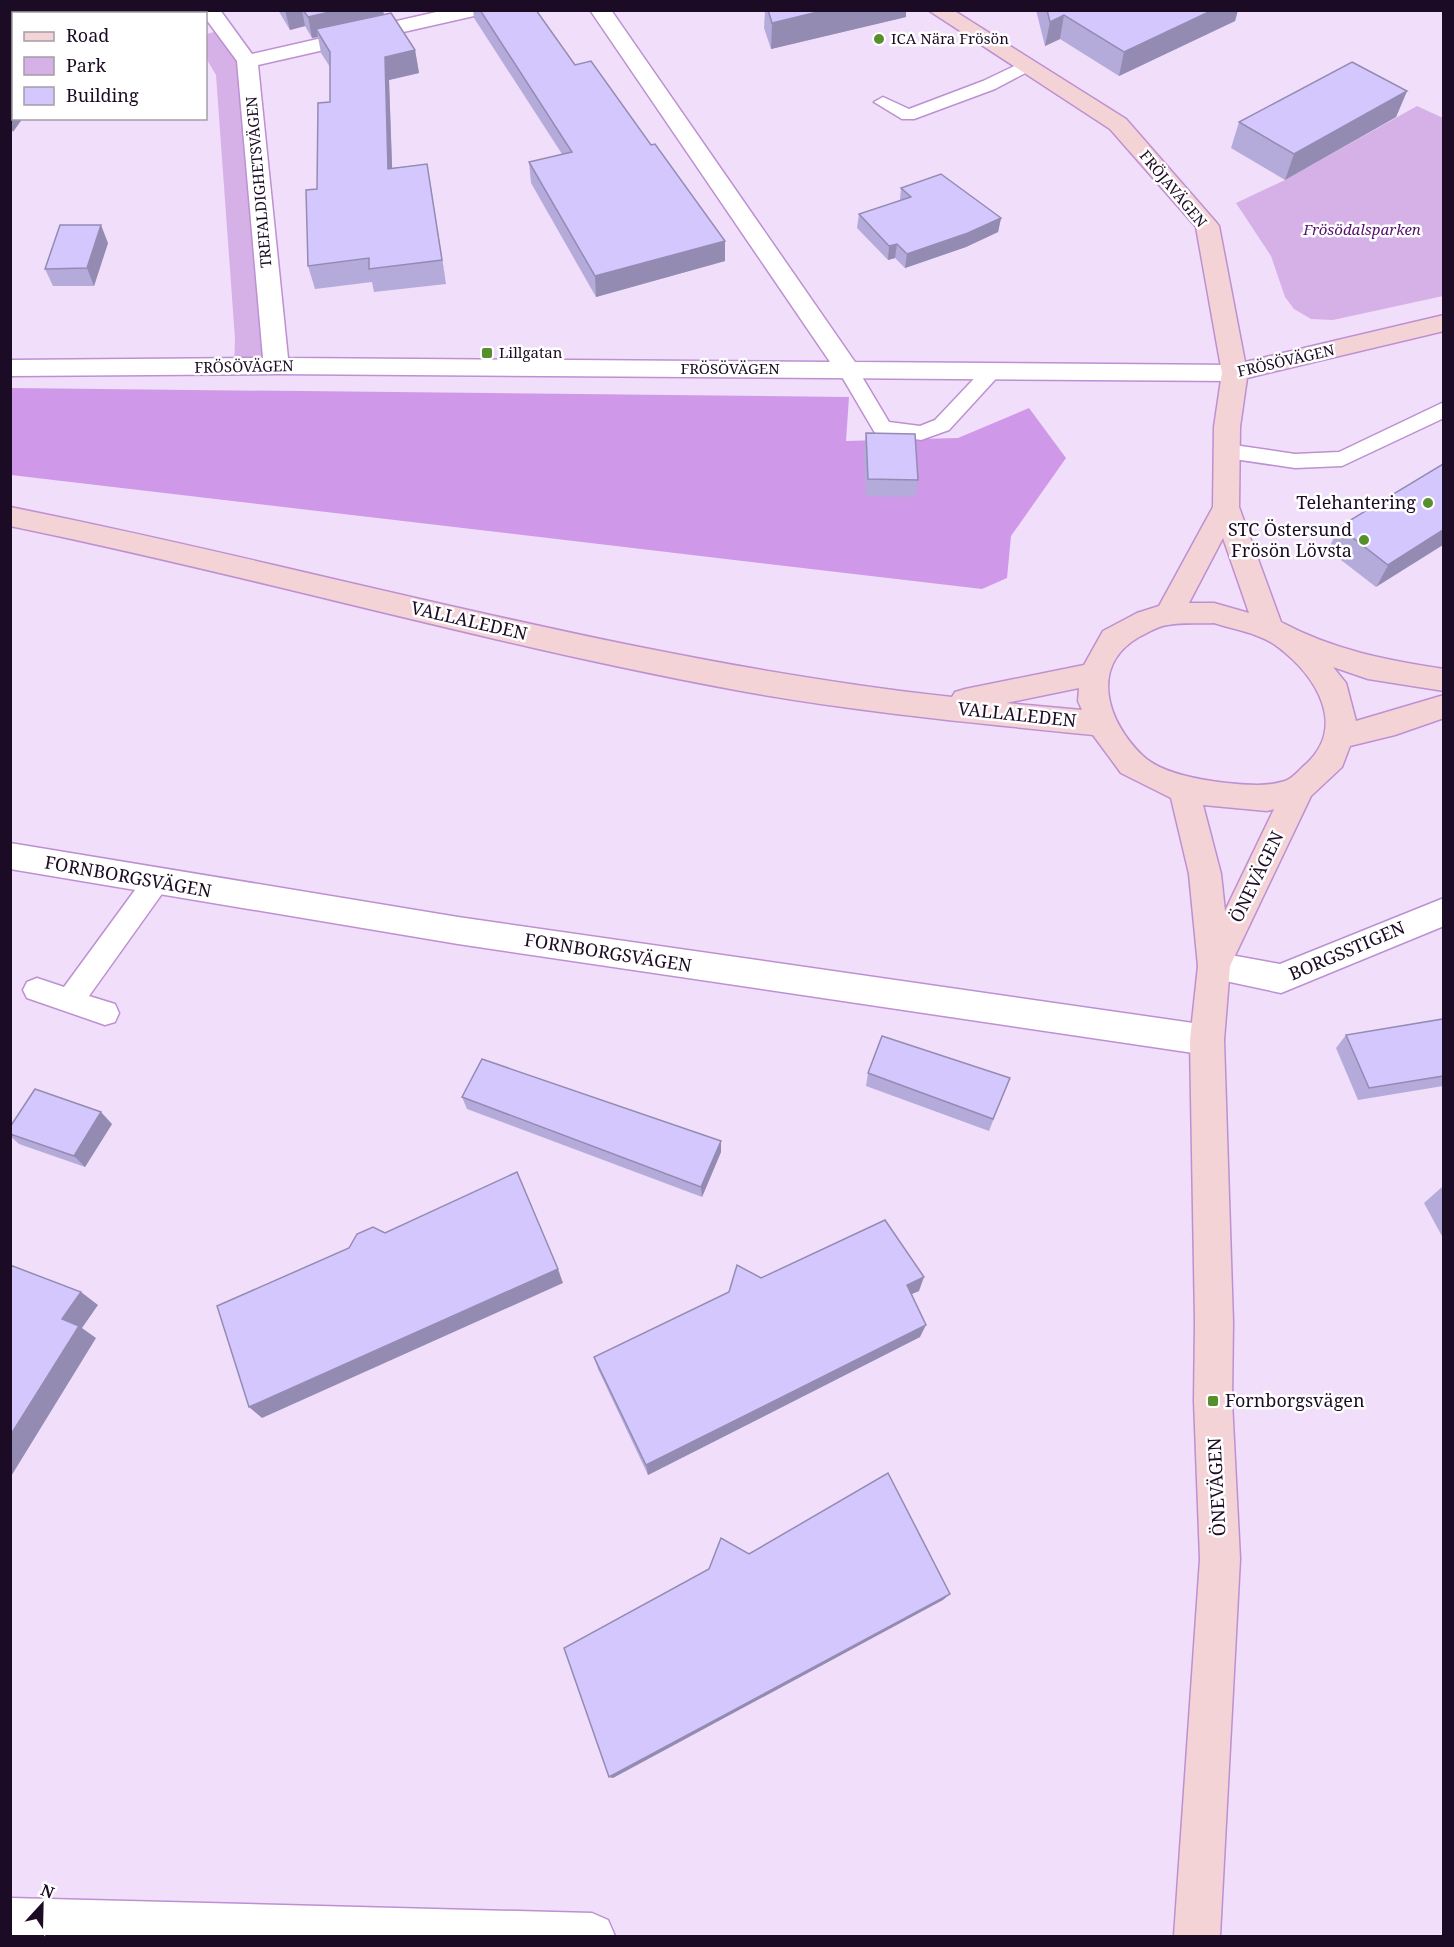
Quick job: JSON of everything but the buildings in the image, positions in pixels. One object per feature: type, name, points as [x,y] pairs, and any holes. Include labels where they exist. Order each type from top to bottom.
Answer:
[{"type":"street","points":[[209,10],[248,61],[474,10]]},
{"type":"street","points":[[600,10],[848,370]]},
{"type":"street","name":"FRÖJAVÄGEN","points":[[938,10],[1118,124],[1207,226],[1235,373],[1227,427],[1226,507],[1278,634]]},
{"type":"street","name":"TREFALDIGHETSVÄGEN","points":[[248,61],[276,366]]},
{"type":"street","name":"FRÖSÖVÄGEN","points":[[10,368],[276,366],[1235,373],[1443,323]]},
{"type":"street","name":"FRÖJAVÄGEN","points":[[1169,614],[1226,507]]},
{"type":"street","name":"VALLALEDEN","points":[[10,516],[109,535],[461,620],[742,680],[931,707],[1102,724]]},
{"type":"street","points":[[1278,634],[1330,682],[1342,722],[1331,759],[1300,788],[1267,799],[1184,791],[1132,765],[1102,724],[1093,701],[1094,674],[1113,639],[1147,620],[1169,614],[1214,613],[1278,634],[1368,668],[1443,680]]},
{"type":"street","name":"VALLALEDEN","points":[[931,707],[1094,674]]},
{"type":"street","points":[[1338,736],[1395,723],[1443,706]]},
{"type":"street","name":"ÖNEVÄGEN","points":[[1214,966],[1300,788]]},
{"type":"street","name":"ÖNEVÄGEN","points":[[1184,791],[1205,874],[1214,966],[1207,1041],[1214,1322],[1213,1401],[1220,1559],[1197,1936]]},
{"type":"street","name":"FORNBORGSVÄGEN","points":[[10,856],[155,883],[835,987],[1207,1041]]},
{"type":"street","name":"BORGSSTIGEN","points":[[1214,966],[1281,979],[1443,911]]},
{"type":"street","points":[[10,1921],[592,1936]]},
{"type":"lane","points":[[883,102],[908,115],[989,85],[1025,66]]},
{"type":"lane","points":[[848,370],[882,428],[921,434],[942,425],[993,371]]},
{"type":"lane","points":[[1227,451],[1294,461],[1342,459],[1443,409]]},
{"type":"lane","points":[[70,1001],[155,883]]},
{"type":"lane","points":[[37,990],[105,1013]]},
{"type":"green space","points":[[223,30],[247,61],[276,366],[234,367],[235,339],[216,75],[207,60],[207,34]]},
{"type":"green space","name":"Frösödalsparken","points":[[1417,106],[1443,118],[1443,296],[1333,320],[1311,319],[1294,309],[1285,297],[1271,256],[1236,203],[1285,180]]},
{"type":"shaded area","points":[[11,388],[849,397],[846,441],[958,438],[1029,408],[1066,458],[1011,536],[1007,578],[982,589],[11,475]]},
{"type":"place","name":"ICA Nära Frösön","points":[[879,39]]},
{"type":"place","name":"Lillgatan","points":[[487,353]]},
{"type":"place","name":"Telehantering","points":[[1428,503]]},
{"type":"place","name":"STC Östersund Frösön Lövsta","points":[[1364,540]]},
{"type":"place","name":"Fornborgsvägen","points":[[1213,1401]]}]
